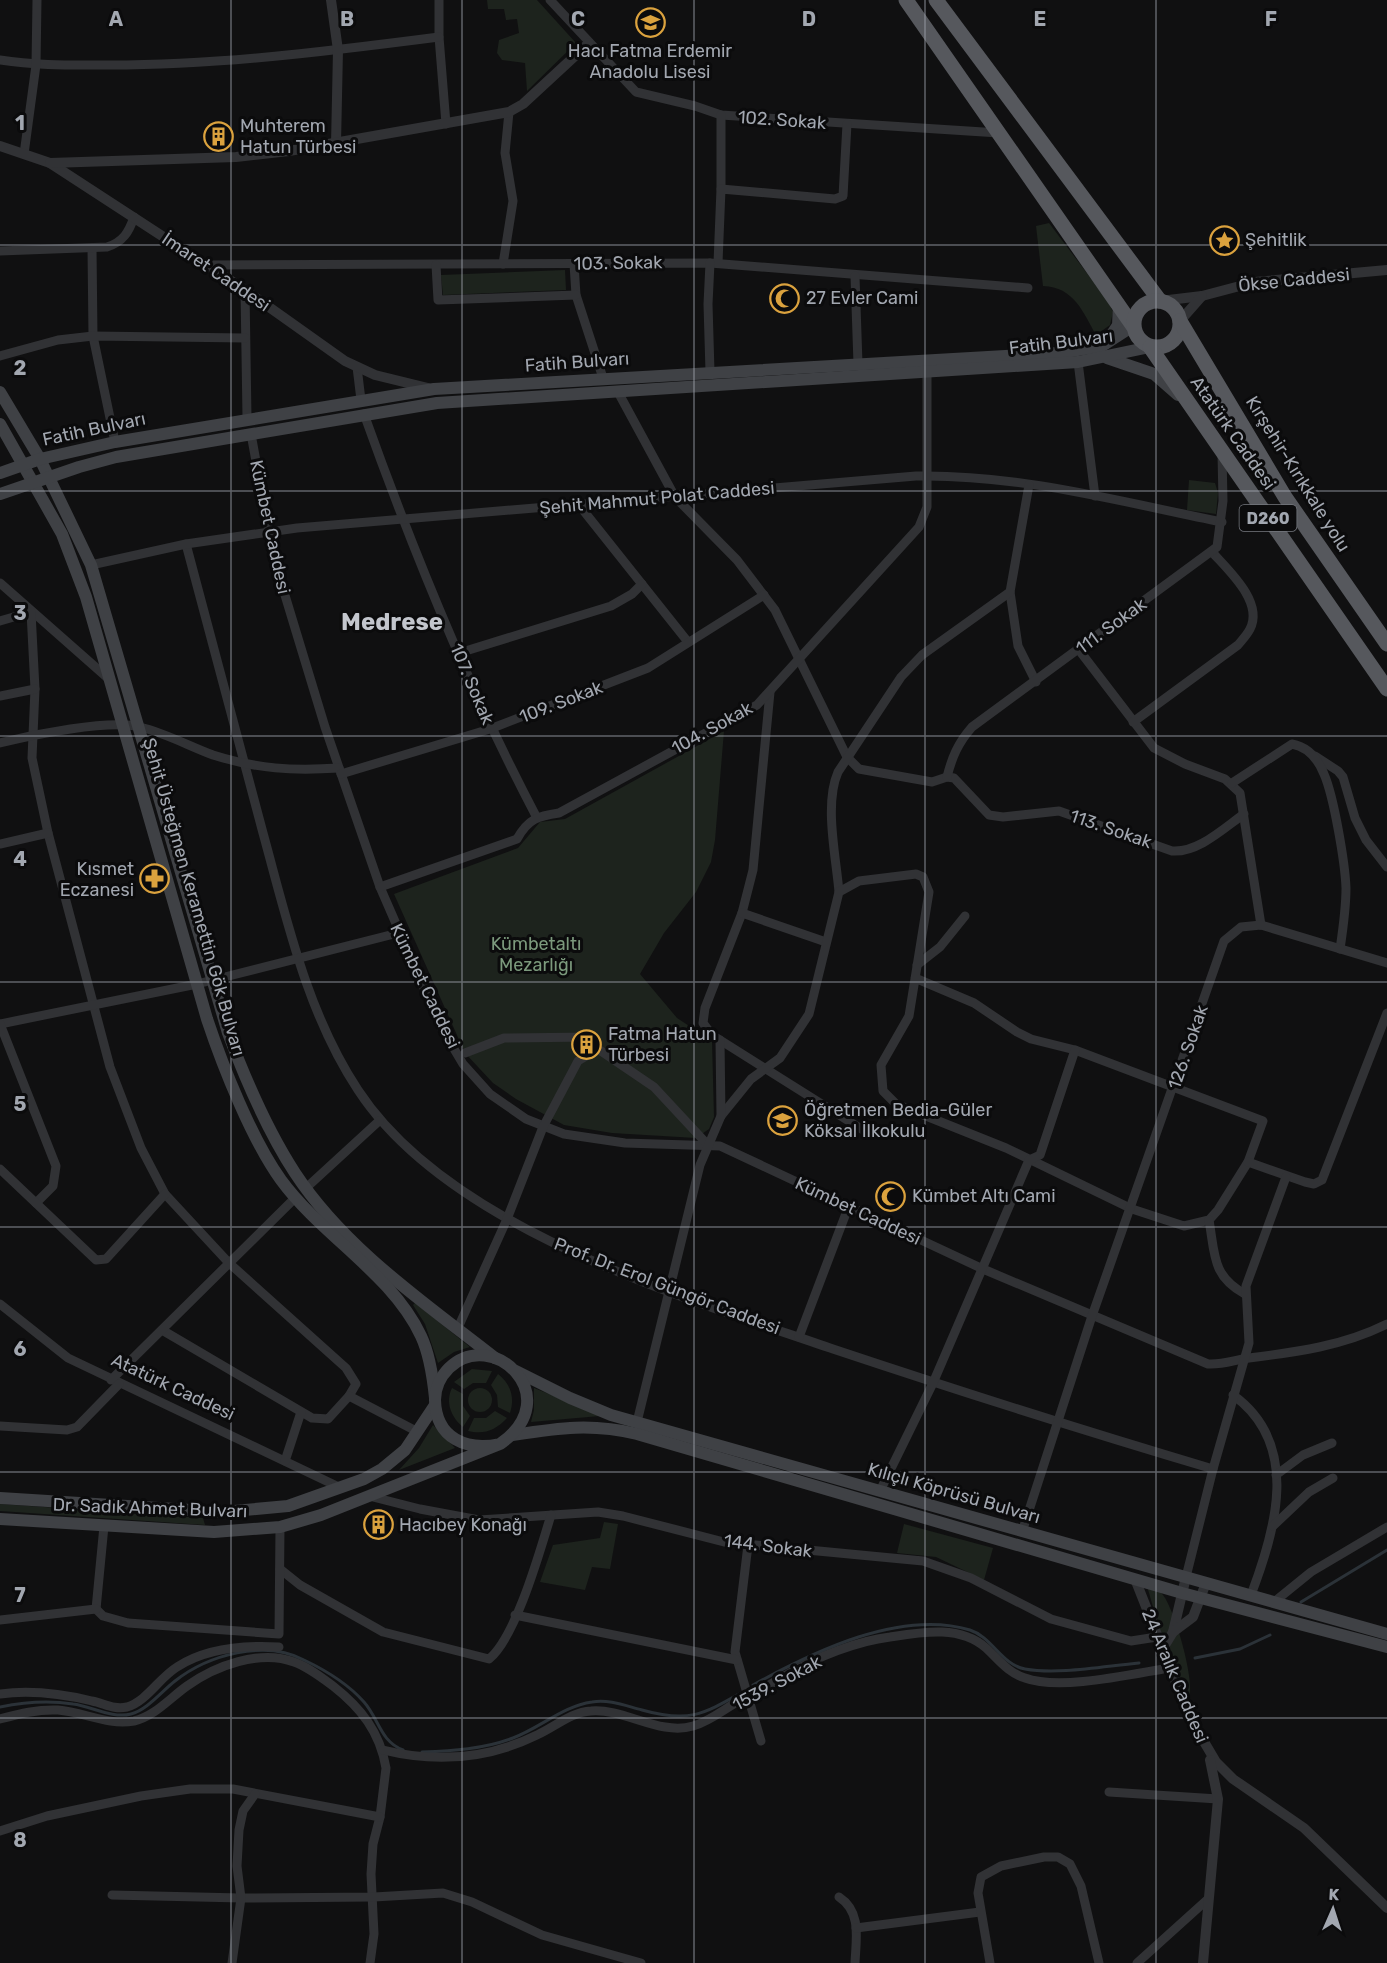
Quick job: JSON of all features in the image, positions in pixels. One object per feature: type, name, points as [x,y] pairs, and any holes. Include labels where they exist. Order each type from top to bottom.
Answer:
[{"type":"highway","points":[[906,0],[1119,303],[1138,339],[1150,347],[1165,346],[1172,342],[1177,336],[1180,321],[1173,308],[1160,301],[936,0]]},
{"type":"highway","points":[[1133,326],[1141,307],[1146,303],[1160,301]]},
{"type":"highway","name":"Kırşehir-Kırıkkale yolu","points":[[1180,321],[1285,497],[1387,644]]},
{"type":"highway","name":"Atatürk Caddesi","points":[[1150,347],[1387,689]]},
{"type":"main road","points":[[1119,303],[1118,325],[1104,352],[1154,374],[1191,406]]},
{"type":"main road","name":"Fatih Bulvarı","points":[[0,494],[116,457],[437,403],[1077,362],[1104,352],[1133,326]]},
{"type":"main road","name":"Fatih Bulvarı","points":[[0,473],[40,459],[115,442],[247,418],[434,389],[1104,352],[1150,347]]},
{"type":"main road","name":"Şehit Üsteğmen Keramettin Gök Bulvarı","points":[[0,392],[40,459],[91,565],[211,981],[245,1077],[285,1155],[306,1188],[361,1248],[457,1330],[495,1358]]},
{"type":"main road","name":"Şehit Üsteğmen Keramettin Gök Bulvarı","points":[[0,424],[71,554],[124,726],[207,1019],[229,1077],[273,1168],[295,1198],[406,1310],[423,1338],[435,1401]]},
{"type":"main road","points":[[472,1356],[495,1358],[516,1371],[524,1384],[527,1406],[525,1416],[513,1435],[500,1443],[472,1446],[453,1438],[440,1421],[435,1401],[440,1380],[453,1364],[472,1356]]},
{"type":"main road","name":"Kılıçlı Köprüsü Bulvarı","points":[[516,1371],[592,1408],[637,1422],[1387,1634]]},
{"type":"main road","name":"Dr. Sadık Ahmet Bulvarı","points":[[0,1498],[230,1511],[288,1506],[341,1488],[382,1469],[405,1450],[435,1401]]},
{"type":"main road","name":"Kılıçlı Köprüsü Bulvarı","points":[[513,1435],[577,1426],[621,1430],[1182,1593],[1387,1647]]},
{"type":"main road","name":"Dr. Sadık Ahmet Bulvarı","points":[[0,1518],[214,1532],[280,1527],[321,1515],[500,1443]]},
{"type":"street","points":[[24,154],[36,65],[37,0]]},
{"type":"street","points":[[331,0],[338,50],[336,144]]},
{"type":"street","points":[[439,0],[439,37],[446,124]]},
{"type":"street","name":"102. Sokak","points":[[550,0],[636,92],[722,115],[999,133]]},
{"type":"street","points":[[0,60],[36,65],[172,65],[338,50],[439,37]]},
{"type":"street","points":[[50,163],[236,157],[336,144],[509,112],[523,104],[589,43]]},
{"type":"street","points":[[504,264],[513,201],[505,153],[509,112]]},
{"type":"street","points":[[710,372],[708,304],[721,189],[722,115]]},
{"type":"street","points":[[721,189],[835,199],[843,196],[847,124]]},
{"type":"street","name":"İmaret Caddesi","points":[[0,146],[50,163],[244,290],[357,368],[392,380],[434,389]]},
{"type":"street","points":[[0,251],[92,248],[117,244],[131,227],[134,217]]},
{"type":"street","points":[[92,248],[93,336],[115,442]]},
{"type":"street","name":"103. Sokak","points":[[207,266],[714,263],[1028,288]]},
{"type":"street","points":[[574,264],[576,295],[603,378]]},
{"type":"street","points":[[436,265],[438,300],[576,295]]},
{"type":"street","name":"Ökse Caddesi","points":[[1160,301],[1202,296],[1255,282],[1387,270]]},
{"type":"street","points":[[855,276],[858,364]]},
{"type":"street","points":[[244,290],[247,418]]},
{"type":"street","points":[[1180,321],[1202,296]]},
{"type":"street","points":[[0,356],[58,340],[93,336],[245,338]]},
{"type":"street","points":[[1077,362],[1095,496]]},
{"type":"street","points":[[357,368],[361,400]]},
{"type":"street","name":"104. Sokak","points":[[536,816],[559,813],[757,705],[919,527],[927,507],[927,373]]},
{"type":"street","points":[[618,392],[675,497],[737,560],[764,595],[847,757],[859,769],[932,782],[947,777]]},
{"type":"street","name":"107. Sokak","points":[[364,414],[402,519],[490,729],[536,816]]},
{"type":"street","name":"Kümbet Caddesi","points":[[251,434],[267,533],[298,640],[380,887],[441,1028],[463,1064],[477,1082],[496,1100],[543,1127],[600,1140],[659,1145],[720,1146],[848,1208],[1193,1360],[1225,1365],[1244,1359],[1308,1350],[1350,1340],[1387,1324]]},
{"type":"street","points":[[1133,722],[1238,645],[1251,628],[1253,614],[1247,594],[1212,552],[1217,547],[1222,522],[1222,452]]},
{"type":"street","name":"Şehit Mahmut Polat Caddesi","points":[[91,565],[186,544],[267,533],[402,519],[928,476],[975,477],[1029,485],[1222,522]]},
{"type":"street","points":[[1029,485],[1010,592],[1018,646],[1036,682]]},
{"type":"street","points":[[579,504],[688,642]]},
{"type":"street","name":"Prof. Dr. Erol Güngör Caddesi","points":[[186,544],[297,959],[331,1040],[356,1087],[379,1121],[438,1173],[507,1219],[587,1259],[799,1337],[933,1383],[1213,1469]]},
{"type":"street","name":"111. Sokak","points":[[947,777],[952,756],[960,741],[972,727],[1212,552]]},
{"type":"street","points":[[0,583],[110,680]]},
{"type":"street","points":[[459,653],[611,606],[632,594],[642,584]]},
{"type":"street","points":[[637,1422],[668,1290],[707,1144],[721,1116],[738,1092],[780,1058],[809,1014],[839,892],[831,800],[833,784],[847,757],[901,677],[922,655],[1010,592]]},
{"type":"street","name":"109. Sokak","points":[[0,743],[34,734],[124,726],[139,727],[244,764],[275,770],[340,771],[490,729],[648,668],[764,595]]},
{"type":"street","points":[[0,621],[31,612]]},
{"type":"street","points":[[31,612],[35,689],[33,758],[48,833],[114,1077],[141,1148],[165,1194],[229,1263],[346,1368],[356,1384],[349,1396],[328,1419],[312,1418],[162,1330]]},
{"type":"street","points":[[1079,650],[1143,736],[1160,752],[1232,783],[1243,799],[1261,925],[1387,963]]},
{"type":"street","points":[[0,696],[35,689]]},
{"type":"street","points":[[770,692],[753,870],[742,913],[704,1016],[706,1029],[863,1131]]},
{"type":"street","points":[[1232,783],[1292,744],[1304,746],[1312,755],[1324,775],[1343,864],[1345,909],[1340,949]]},
{"type":"street","points":[[1312,755],[1338,771],[1343,777],[1355,818],[1366,840],[1387,867]]},
{"type":"street","name":"113. Sokak","points":[[947,777],[959,781],[980,808],[989,815],[1003,817],[1059,811],[1172,851],[1182,852],[1194,848],[1245,814]]},
{"type":"street","points":[[380,887],[518,839],[525,825],[536,816]]},
{"type":"street","points":[[0,844],[48,833]]},
{"type":"street","points":[[839,892],[859,880],[909,874],[923,877],[928,892],[909,1016],[881,1065],[883,1091],[896,1104],[1029,1160],[1132,1209],[1184,1226],[1209,1220],[1230,1194],[1248,1162],[1263,1121],[1075,1050],[1031,1039],[974,1003],[915,978]]},
{"type":"street","points":[[742,913],[826,942]]},
{"type":"street","points":[[917,966],[940,946],[964,916]]},
{"type":"street","name":"126. Sokak","points":[[1022,1532],[1092,1316],[1132,1209],[1224,941],[1241,927],[1261,925]]},
{"type":"street","points":[[36,1203],[53,1186],[56,1166],[0,1024],[211,981],[398,933]]},
{"type":"street","points":[[1248,1162],[1286,1177],[1314,1184],[1327,1173],[1387,1013]]},
{"type":"street","points":[[465,1053],[504,1038],[591,1037],[598,1049],[654,1087],[707,1144]]},
{"type":"street","points":[[720,1040],[721,1116]]},
{"type":"street","points":[[457,1330],[507,1219],[543,1127],[579,1061],[598,1049]]},
{"type":"street","points":[[880,1491],[933,1383],[1029,1160],[1040,1155],[1075,1050]]},
{"type":"street","points":[[306,1188],[379,1121]]},
{"type":"street","points":[[0,1169],[96,1260],[105,1259],[165,1194]]},
{"type":"street","points":[[1162,1650],[1173,1632],[1213,1469],[1250,1334],[1245,1294],[1248,1277],[1286,1177]]},
{"type":"street","points":[[0,1426],[53,1431],[77,1427],[162,1330],[295,1198]]},
{"type":"street","points":[[799,1337],[848,1208]]},
{"type":"street","points":[[1209,1220],[1220,1275],[1229,1286],[1245,1294]]},
{"type":"street","name":"Atatürk Caddesi","points":[[0,1304],[68,1358],[341,1488]]},
{"type":"street","points":[[1233,1395],[1250,1408],[1270,1438],[1276,1475],[1274,1526],[1251,1595]]},
{"type":"street","points":[[349,1396],[418,1432]]},
{"type":"street","points":[[285,1461],[302,1412]]},
{"type":"street","points":[[1276,1475],[1303,1455],[1332,1443]]},
{"type":"street","points":[[1274,1526],[1309,1492],[1333,1478]]},
{"type":"street","name":"144. Sokak","points":[[369,1496],[420,1509],[479,1520],[610,1513],[698,1537],[748,1545],[923,1561],[971,1578],[1051,1619],[1131,1641],[1157,1637]]},
{"type":"street","points":[[280,1569],[300,1585],[383,1632],[416,1642],[448,1647],[477,1658],[489,1659],[496,1653],[515,1616],[551,1515]]},
{"type":"street","points":[[96,1609],[104,1526]]},
{"type":"street","points":[[279,1658],[280,1527]]},
{"type":"street","points":[[1274,1602],[1311,1572],[1387,1527]]},
{"type":"street","points":[[748,1545],[735,1644],[737,1660],[761,1741]]},
{"type":"street","name":"24 Aralık Caddesi","points":[[1135,1579],[1169,1668],[1207,1751],[1233,1779],[1311,1834],[1387,1908]]},
{"type":"street","points":[[1173,1632],[1193,1617],[1206,1583]]},
{"type":"street","points":[[0,1620],[96,1609]]},
{"type":"street","points":[[96,1609],[103,1616],[128,1623],[279,1634]]},
{"type":"street","points":[[515,1616],[737,1660]]},
{"type":"street","name":"1539. Sokak","points":[[383,1750],[427,1759],[496,1752],[538,1735],[581,1712],[592,1711],[611,1712],[669,1727],[692,1726],[712,1718],[790,1672],[868,1641],[925,1633],[949,1632],[973,1638],[1005,1667],[1027,1680],[1094,1679],[1169,1668]]},
{"type":"street","points":[[0,1694],[61,1696],[93,1701],[113,1708],[125,1707],[136,1703],[177,1667],[200,1656],[231,1648],[279,1647]]},
{"type":"street","points":[[0,1719],[49,1710],[74,1712],[107,1721],[134,1721],[154,1712],[188,1685],[221,1667],[258,1659],[279,1658],[304,1666],[344,1694],[366,1718],[383,1750],[386,1768],[380,1817],[373,1844],[371,1874],[374,1897],[374,1934],[370,1963]]},
{"type":"street","points":[[1203,1963],[1218,1799],[1217,1785],[1207,1751]]},
{"type":"street","points":[[0,1830],[47,1816],[180,1790],[233,1789],[380,1817]]},
{"type":"street","points":[[1109,1792],[1218,1799]]},
{"type":"street","points":[[232,1963],[241,1898],[237,1866],[239,1830],[243,1811],[255,1794]]},
{"type":"street","points":[[990,1963],[980,1912],[978,1882],[987,1872],[1010,1863],[1044,1857],[1064,1859],[1076,1871],[1099,1963]]},
{"type":"street","points":[[112,1894],[241,1898],[374,1897],[443,1893],[480,1906],[542,1935],[641,1963]]},
{"type":"street","points":[[839,1897],[852,1910],[856,1928],[855,1963]]},
{"type":"street","points":[[1137,1963],[1208,1899]]},
{"type":"street","points":[[856,1928],[980,1912]]},
{"type":"green space","points":[[487,0],[537,0],[576,43],[527,91],[525,63],[502,60],[497,53],[499,40],[519,33],[517,19],[506,20],[504,9],[488,9]]},
{"type":"green space","points":[[1049,223],[1108,301],[1113,312],[1110,325],[1096,335],[1082,310],[1070,296],[1054,287],[1043,286],[1036,226]]},
{"type":"green space","points":[[565,270],[566,290],[443,295],[441,275]]},
{"type":"green space","points":[[1189,480],[1215,483],[1218,493],[1216,514],[1187,510]]},
{"type":"green space","name":"Kümbetaltı Mezarlığı","points":[[724,731],[715,840],[711,862],[696,892],[664,933],[640,974],[677,1018],[712,1041],[714,1117],[709,1129],[696,1138],[612,1133],[564,1125],[516,1099],[493,1083],[465,1053],[394,894],[518,848],[540,822],[565,819]]},
{"type":"green space","points":[[415,1303],[470,1347],[454,1352],[438,1363],[425,1324],[413,1305]]},
{"type":"green space","points":[[472,1369],[492,1371],[486,1383],[473,1383],[464,1389],[454,1382]]},
{"type":"green space","points":[[498,1374],[506,1382],[511,1392],[510,1413],[498,1407],[497,1395],[491,1385]]},
{"type":"green space","points":[[452,1388],[463,1394],[463,1406],[470,1416],[463,1427],[455,1419],[450,1409],[449,1399]]},
{"type":"green space","points":[[480,1388],[485,1389],[491,1395],[491,1405],[485,1411],[480,1412],[475,1411],[469,1405],[468,1400],[469,1395],[475,1389]]},
{"type":"green space","points":[[534,1388],[600,1414],[600,1416],[531,1422],[534,1410]]},
{"type":"green space","points":[[495,1411],[507,1418],[499,1426],[479,1432],[468,1431],[474,1418],[486,1418]]},
{"type":"green space","points":[[433,1425],[455,1448],[399,1470],[419,1448]]},
{"type":"green space","points":[[0,1504],[203,1518],[205,1525],[0,1511]]},
{"type":"green space","points":[[604,1522],[618,1524],[610,1569],[592,1567],[585,1590],[540,1582],[553,1545],[600,1538]]},
{"type":"green space","points":[[904,1524],[993,1548],[984,1580],[936,1557],[897,1553]]},
{"type":"green space","points":[[1147,1586],[1158,1590],[1163,1595],[1173,1615],[1187,1662],[1189,1699],[1162,1638]]},
{"type":"waterway","points":[[1301,1602],[1387,1550]]},
{"type":"waterway","points":[[753,1685],[802,1660],[858,1637],[886,1629],[915,1625],[943,1625],[970,1630],[985,1638],[1010,1662],[1025,1669],[1067,1671],[1139,1663]]},
{"type":"waterway","points":[[1195,1658],[1240,1649],[1270,1635]]},
{"type":"waterway","points":[[0,1707],[54,1702],[80,1705],[116,1715],[131,1714],[143,1709],[175,1681],[204,1664],[237,1653],[272,1651],[304,1660],[344,1684],[364,1702],[389,1741],[403,1750]]},
{"type":"waterway","points":[[422,1752],[468,1749],[502,1742],[523,1734],[581,1704],[598,1701],[611,1702],[658,1714],[683,1716],[694,1715],[716,1707],[741,1693]]},
{"type":"place","name":"Hacı Fatma Erdemir Anadolu Lisesi","points":[[650,22]]},
{"type":"place","name":"Muhterem Hatun Türbesi","points":[[219,136]]},
{"type":"place","name":"Şehitlik","points":[[1224,240]]},
{"type":"place","name":"27 Evler Cami","points":[[785,298]]},
{"type":"place","name":"Kısmet Eczanesi","points":[[155,879]]},
{"type":"place","name":"Fatma Hatun Türbesi","points":[[587,1044]]},
{"type":"place","name":"Öğretmen Bedia-Güler Köksal İlkokulu","points":[[783,1120]]},
{"type":"place","name":"Kümbet Altı Cami","points":[[891,1196]]},
{"type":"place","name":"Hacıbey Konağı","points":[[378,1525]]},
{"type":"district","name":"Medrese","points":[[392,622]]}]
